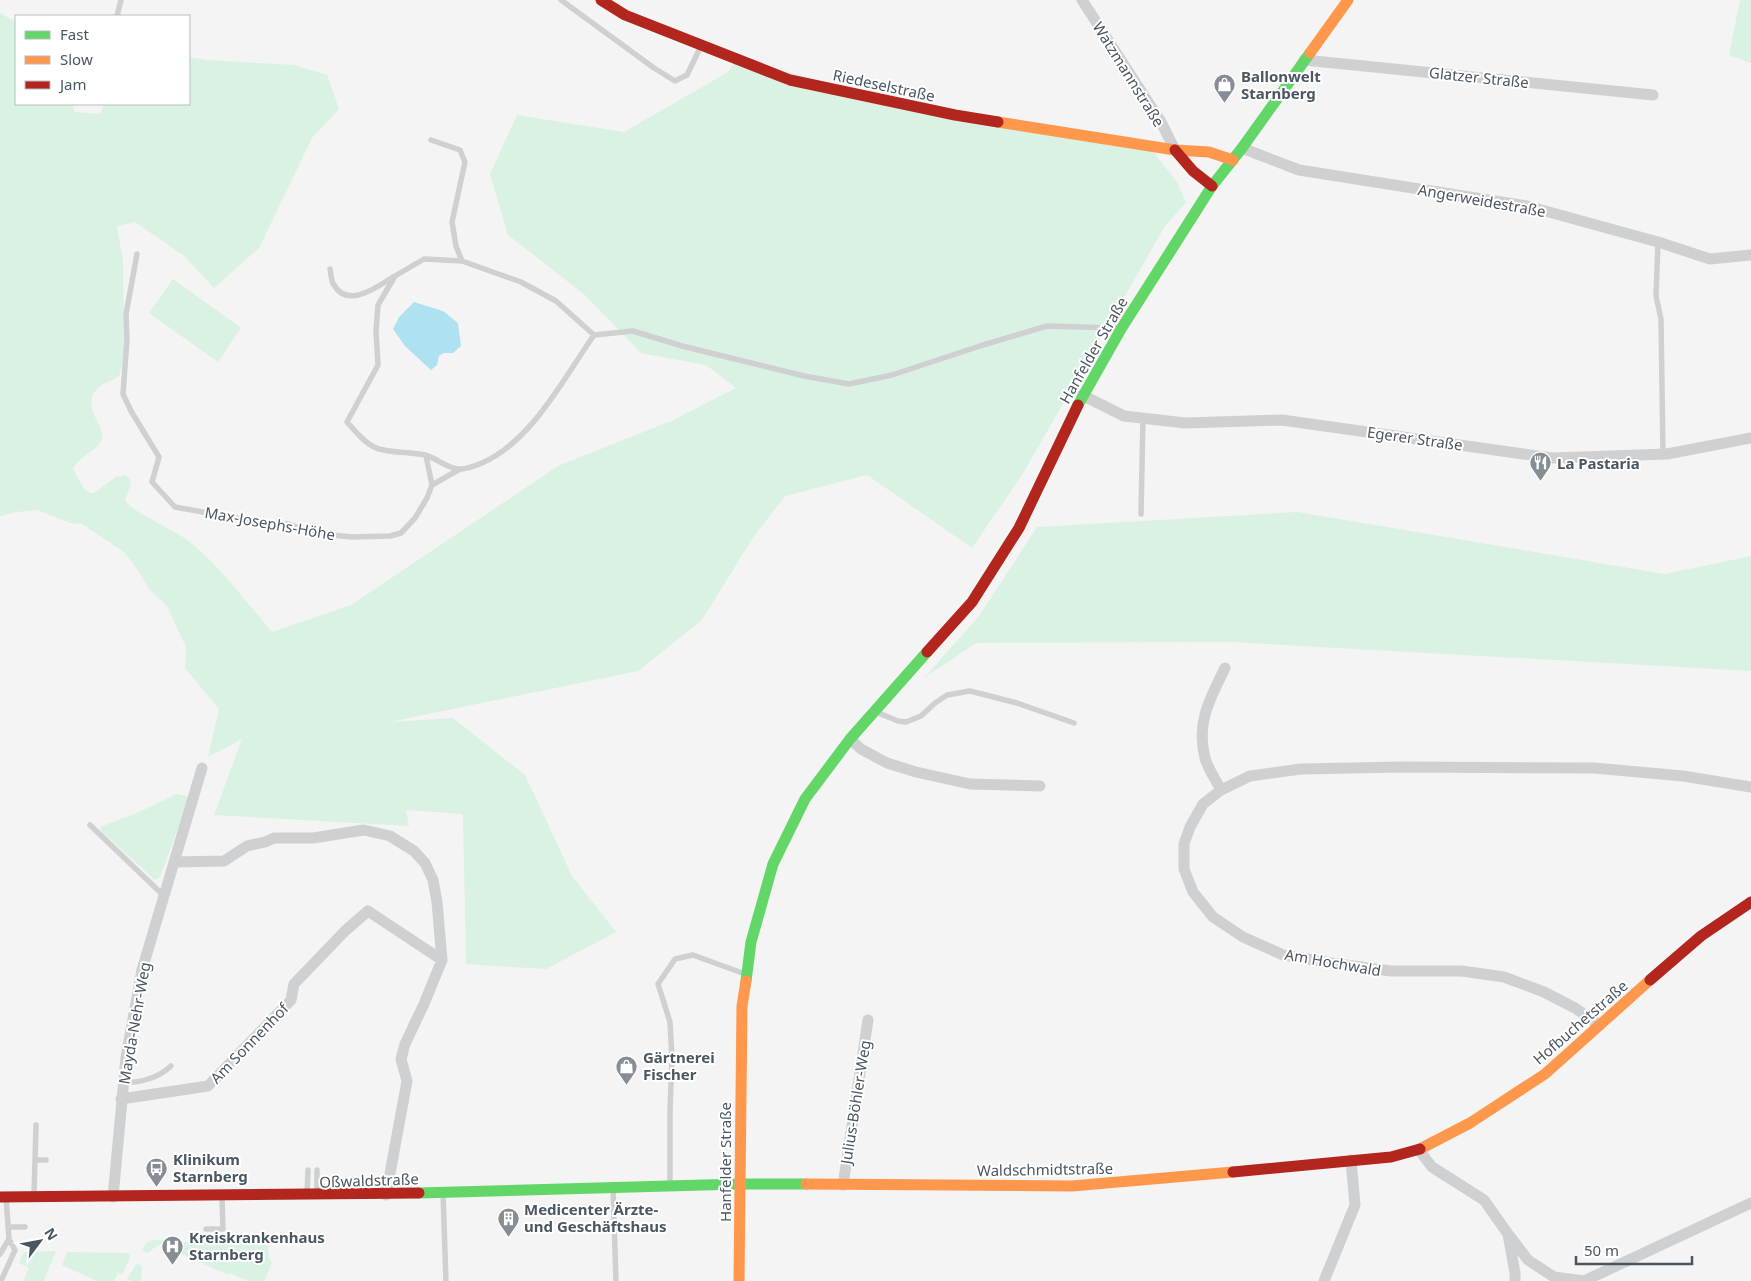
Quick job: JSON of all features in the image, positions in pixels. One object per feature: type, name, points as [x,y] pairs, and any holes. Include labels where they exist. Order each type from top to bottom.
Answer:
[{"type":"street","name":"Riedeselstraße","points":[[601,0],[625,15],[790,80],[955,115],[1175,150],[1209,152],[1233,160]]},
{"type":"street","name":"Watzmannstraße","points":[[1082,0],[1161,122],[1175,150]]},
{"type":"street","name":"Hanfelder Straße","points":[[739,1281],[742,1006],[751,942],[773,864],[805,800],[850,739],[972,602],[1019,528],[1082,395],[1121,328],[1212,186],[1242,148],[1348,0]]},
{"type":"street","name":"Glatzer Straße","points":[[1304,60],[1653,95]]},
{"type":"street","name":"Angerweidestraße","points":[[1242,148],[1299,170],[1527,206],[1658,242],[1710,259],[1751,255]]},
{"type":"street","points":[[1175,150],[1193,171],[1212,186]]},
{"type":"street","name":"Egerer Straße","points":[[1082,395],[1124,416],[1185,424],[1282,420],[1552,458],[1663,454],[1751,438]]},
{"type":"street","points":[[1221,790],[1205,759],[1202,727],[1206,707],[1225,668]]},
{"type":"street","points":[[850,739],[861,748],[887,763],[916,772],[970,784],[1040,786]]},
{"type":"street","name":"Am Hochwald","points":[[1598,1025],[1576,1008],[1544,992],[1504,977],[1462,971],[1391,971],[1331,963],[1283,954],[1243,937],[1213,917],[1193,892],[1184,868],[1184,844],[1190,827],[1203,804],[1221,790],[1250,776],[1301,769],[1402,767],[1594,768],[1683,776],[1751,787]]},
{"type":"street","name":"Mayda-Nehr-Weg","points":[[113,1197],[126,1057],[142,970],[202,768]]},
{"type":"street","points":[[175,857],[224,861],[247,846],[274,838],[313,838],[364,830],[390,836],[414,851],[426,863],[433,880],[437,902],[442,960],[405,1044],[401,1059],[407,1081],[386,1195]]},
{"type":"street","name":"Hofbuchetstraße","points":[[1419,1150],[1470,1123],[1545,1074],[1598,1025],[1701,936],[1751,902]]},
{"type":"street","name":"Am Sonnenhof","points":[[122,1099],[208,1086],[291,1000],[294,984],[368,911],[442,960]]},
{"type":"street","name":"Julius-Böhler-Weg","points":[[843,1185],[868,1020]]},
{"type":"street","points":[[1419,1150],[1432,1168],[1484,1200],[1528,1260],[1554,1277],[1584,1281],[1751,1203]]},
{"type":"street","name":"Waldschmidtstraße","points":[[739,1184],[1072,1186],[1177,1178],[1391,1157],[1419,1150]]},
{"type":"street","points":[[1324,1281],[1355,1205],[1351,1160]]},
{"type":"street","name":"Oßwaldstraße","points":[[3,1197],[386,1195],[739,1184]]},
{"type":"street","points":[[1508,1234],[1515,1281]]},
{"type":"lane","points":[[117,15],[121,0]]},
{"type":"lane","points":[[561,0],[674,81],[687,75],[702,44]]},
{"type":"lane","points":[[431,140],[460,150],[465,162],[452,222],[456,246],[462,262]]},
{"type":"lane","points":[[1658,242],[1656,296],[1661,319],[1663,454]]},
{"type":"lane","name":"Max-Josephs-Höhe","points":[[137,254],[126,314],[127,339],[123,394],[159,457],[152,482],[175,507],[289,524],[312,534],[352,537],[390,536],[401,533],[415,518],[427,498],[432,485]]},
{"type":"lane","points":[[330,269],[333,284],[343,294],[357,296],[371,291],[424,259],[462,262],[521,282],[556,301],[594,335],[633,331],[682,346],[804,376],[850,384],[892,375],[1047,326],[1121,328]]},
{"type":"lane","points":[[395,276],[378,305],[376,331],[378,364],[347,422],[360,436],[378,448],[426,456],[453,468],[460,469],[470,468],[496,456],[521,435],[548,404],[594,335]]},
{"type":"lane","points":[[1141,514],[1143,418]]},
{"type":"lane","points":[[426,456],[432,485],[460,469]]},
{"type":"lane","points":[[874,711],[898,721],[906,722],[921,716],[935,702],[947,695],[970,691],[1017,703],[1074,722]]},
{"type":"lane","points":[[90,825],[163,895]]},
{"type":"lane","points":[[670,1186],[672,1059],[670,1022],[658,984],[674,959],[693,955],[746,974]]},
{"type":"lane","points":[[123,1083],[150,1079],[170,1066]]},
{"type":"lane","points":[[34,1197],[36,1125]]},
{"type":"lane","points":[[35,1160],[46,1160]]},
{"type":"lane","points":[[308,1170],[312,1196]]},
{"type":"lane","points":[[312,1196],[317,1170]]},
{"type":"lane","points":[[613,1188],[616,1281]]},
{"type":"lane","points":[[443,1192],[446,1281]]},
{"type":"lane","points":[[1,1281],[15,1250],[9,1239],[3,1197]]},
{"type":"lane","points":[[206,1229],[223,1229],[222,1197]]},
{"type":"lane","points":[[8,1227],[25,1227]]},
{"type":"lane","points":[[0,1254],[9,1239]]},
{"type":"green space","points":[[1740,0],[1751,0],[1751,63],[1729,55]]},
{"type":"green space","points":[[0,13],[15,21],[15,105],[72,105],[75,112],[100,114],[104,105],[190,105],[190,57],[206,60],[294,65],[327,75],[339,109],[312,138],[259,248],[214,288],[184,256],[135,222],[117,226],[123,261],[123,362],[119,376],[100,386],[93,395],[91,402],[102,439],[97,447],[80,460],[73,469],[84,489],[90,493],[94,493],[116,477],[125,475],[129,478],[131,484],[125,500],[128,504],[183,537],[196,547],[230,582],[272,632],[351,605],[558,466],[671,421],[736,388],[706,365],[641,353],[585,295],[508,235],[490,174],[517,115],[624,132],[728,72],[737,59],[955,115],[1148,145],[1177,182],[1186,202],[1165,226],[1022,475],[972,548],[867,475],[785,496],[752,539],[702,620],[638,671],[389,722],[453,718],[525,775],[572,876],[616,932],[546,969],[466,964],[463,814],[406,810],[409,826],[214,815],[242,739],[208,757],[219,709],[185,668],[186,647],[167,606],[149,589],[124,552],[82,524],[70,523],[37,510],[0,516]]},
{"type":"green space","points":[[173,279],[241,328],[218,362],[149,313]]},
{"type":"green space","points":[[1298,512],[1665,574],[1751,556],[1751,671],[1231,642],[976,643],[924,678],[979,616],[1037,527]]},
{"type":"green space","points":[[177,794],[190,797],[160,877],[155,880],[101,831],[100,827],[139,812]]},
{"type":"green space","points":[[221,1239],[253,1239],[268,1245],[269,1258],[272,1263],[264,1281],[248,1281],[230,1273],[228,1275],[160,1244],[147,1253],[142,1250],[146,1243],[152,1240],[213,1244]]},
{"type":"green space","points":[[56,1251],[44,1281],[23,1281],[29,1268],[19,1263],[24,1252]]},
{"type":"green space","points":[[67,1252],[129,1253],[130,1257],[122,1275],[118,1273],[114,1281],[97,1281],[62,1265]]},
{"type":"green space","points":[[137,1263],[142,1266],[141,1281],[131,1281],[127,1279]]},
{"type":"water","points":[[414,302],[443,311],[458,323],[461,346],[453,353],[444,353],[439,356],[437,365],[431,370],[405,346],[393,329],[399,317]]},
{"type":"traffic: fast","points":[[1078,405],[1121,329],[1212,186],[1242,148],[1310,53]]},
{"type":"traffic: fast","points":[[746,981],[751,942],[773,864],[805,799],[850,739],[927,652]]},
{"type":"traffic: fast","points":[[419,1193],[739,1184],[806,1184]]},
{"type":"traffic: slow","points":[[1310,53],[1348,0]]},
{"type":"traffic: slow","points":[[998,122],[1175,150],[1209,152],[1233,160]]},
{"type":"traffic: slow","points":[[1420,1149],[1470,1123],[1545,1074],[1650,980]]},
{"type":"traffic: slow","points":[[739,1281],[742,1006],[746,981]]},
{"type":"traffic: slow","points":[[806,1184],[1072,1186],[1233,1172]]},
{"type":"traffic: jam","points":[[601,0],[625,15],[790,80],[955,115],[998,122]]},
{"type":"traffic: jam","points":[[1175,150],[1193,171],[1212,186]]},
{"type":"traffic: jam","points":[[927,652],[972,602],[1019,528],[1078,405]]},
{"type":"traffic: jam","points":[[1650,980],[1701,936],[1751,902]]},
{"type":"traffic: jam","points":[[1233,1172],[1391,1157],[1420,1149]]},
{"type":"traffic: jam","points":[[0,1197],[419,1193]]},
{"type":"place","name":"Ballonwelt Starnberg","points":[[1225,104]]},
{"type":"place","name":"La Pastaria","points":[[1541,482]]},
{"type":"place","name":"Gärtnerei Fischer","points":[[627,1085]]},
{"type":"place","name":"Klinikum Starnberg","points":[[157,1187]]},
{"type":"place","name":"Medicenter Ärzte- und Geschäftshaus","points":[[508,1237]]},
{"type":"place","name":"Kreiskrankenhaus Starnberg","points":[[173,1265]]}]
